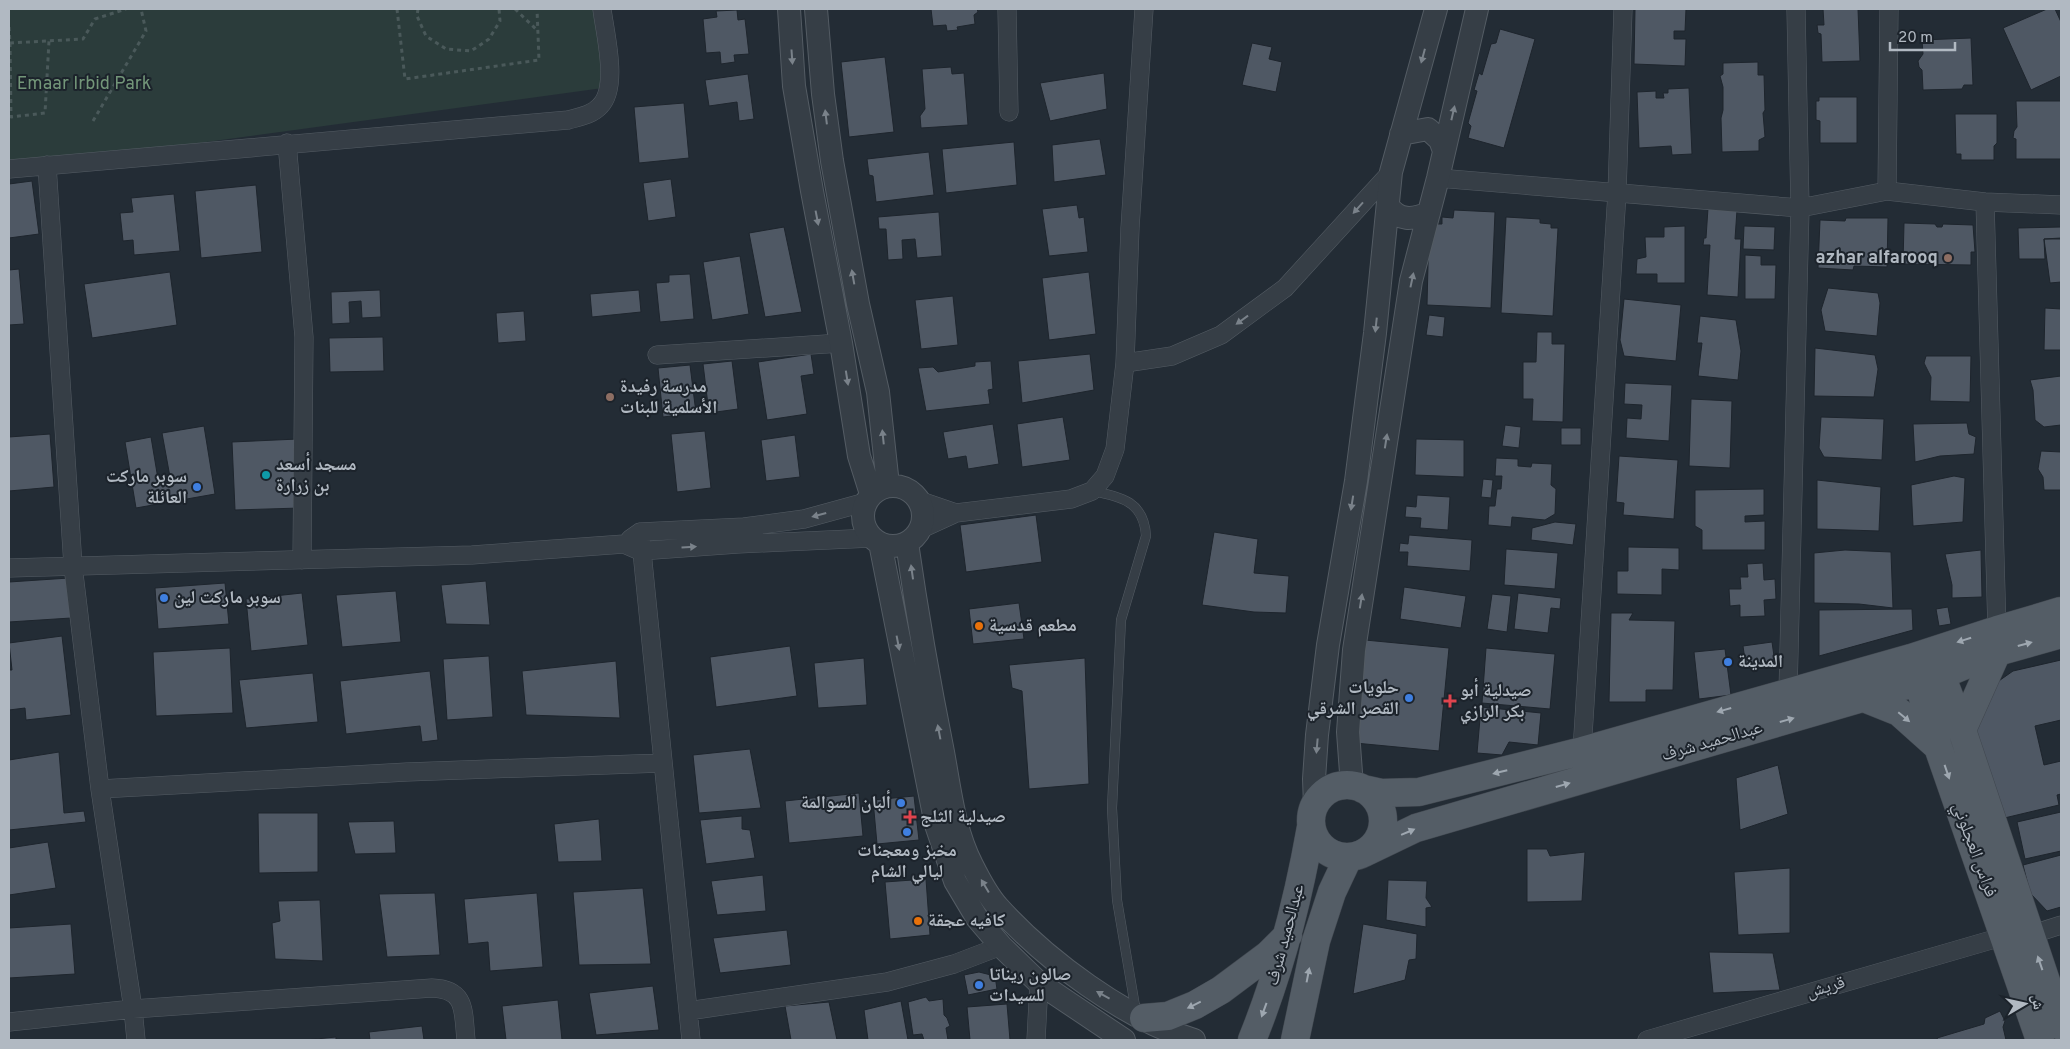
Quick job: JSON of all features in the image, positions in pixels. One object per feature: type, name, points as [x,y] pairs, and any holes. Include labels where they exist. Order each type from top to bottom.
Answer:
[{"type":"main road","name":"عبدالحميد شرف","points":[[1295,1040],[1316,941],[1332,892],[1356,856],[1416,828],[1864,698],[1926,666],[1997,641],[2061,611]]},
{"type":"main road","name":"عبدالحميد شرف","points":[[1997,641],[2061,634]]},
{"type":"main road","points":[[1962,730],[1997,641]]},
{"type":"main road","name":"عبدالحميد شرف","points":[[1358,787],[1391,794],[1419,792],[1582,751],[1788,692],[1926,666]]},
{"type":"main road","name":"فراس العجلوني","points":[[1926,666],[1962,730],[2018,935],[2040,1040]]},
{"type":"main road","name":"فراس العجلوني","points":[[1926,666],[1938,747],[2018,935],[2061,1026]]},
{"type":"main road","points":[[1864,698],[1899,712],[1938,747]]},
{"type":"main road","points":[[1341,786],[1358,787],[1372,795],[1379,804],[1383,815],[1383,826],[1379,837],[1373,846],[1356,856],[1328,852],[1320,846],[1313,816],[1322,796],[1330,789],[1341,786]]},
{"type":"main road","name":"عبدالحميد شرف","points":[[1252,1040],[1274,982],[1289,934],[1313,816]]},
{"type":"main road","points":[[1144,1018],[1168,1016],[1221,990],[1268,955],[1289,934]]},
{"type":"street","points":[[9,169],[287,143],[568,120],[586,115],[600,106],[609,90],[610,75],[602,9]]},
{"type":"street","points":[[789,9],[794,86],[812,191],[841,342],[859,456],[875,494]]},
{"type":"street","points":[[816,9],[823,94],[832,161],[858,304],[878,392],[875,494],[863,521],[866,530],[876,540],[889,546],[898,546],[956,513],[1071,500],[1092,490],[1105,476],[1115,449],[1125,364],[1130,228],[1144,9]]},
{"type":"street","points":[[1007,9],[1009,112]]},
{"type":"street","points":[[1313,816],[1314,779],[1324,681],[1356,481],[1375,333],[1391,172],[1436,9]]},
{"type":"street","points":[[1358,787],[1348,732],[1354,650],[1411,281],[1438,178],[1477,9]]},
{"type":"street","points":[[1582,751],[1617,193],[1623,9]]},
{"type":"street","points":[[1788,692],[1800,208],[1796,9]]},
{"type":"street","points":[[1887,191],[1889,9]]},
{"type":"street","points":[[1401,134],[1428,129],[1440,140],[1444,151]]},
{"type":"street","points":[[287,143],[304,337],[302,560]]},
{"type":"street","points":[[47,165],[73,566],[100,789],[136,1040]]},
{"type":"street","points":[[1125,364],[1172,356],[1221,335],[1285,288],[1391,172]]},
{"type":"street","points":[[1438,178],[1800,208],[1887,191],[1985,202],[2061,205]]},
{"type":"street","points":[[1985,202],[1997,641]]},
{"type":"street","points":[[1388,206],[1393,214],[1401,218],[1414,218],[1429,213]]},
{"type":"street","points":[[657,355],[841,342]]},
{"type":"street","points":[[624,544],[640,532],[744,527],[804,519],[898,485],[907,488],[920,501],[956,513]]},
{"type":"street","points":[[920,501],[924,520],[914,536],[921,639],[956,825],[972,865],[997,906],[1062,967],[1096,991],[1144,1018],[1194,1040]]},
{"type":"street","points":[[640,532],[640,551],[690,1040]]},
{"type":"street","points":[[9,568],[472,556],[624,544],[640,551],[738,544],[876,540]]},
{"type":"street","points":[[876,540],[919,749],[939,834],[954,881],[977,918],[1001,946],[1039,983],[1124,1040]]},
{"type":"street","points":[[100,789],[406,772],[662,763]]},
{"type":"street","name":"قريش","points":[[1648,1040],[2018,935],[2061,925]]},
{"type":"street","points":[[688,1011],[887,982],[954,964],[1001,946]]},
{"type":"street","points":[[1036,1040],[1039,983]]},
{"type":"street","points":[[9,1022],[133,1009],[442,988],[453,992],[459,1000],[463,1010],[466,1040]]},
{"type":"lane","points":[[1092,490],[1124,499],[1137,508],[1146,523],[1146,536],[1121,620],[1112,808],[1116,900],[1134,1006],[1144,1018]]},
{"type":"path","points":[[10,43],[83,39],[96,19],[126,9]]},
{"type":"path","points":[[93,121],[146,31],[141,9]]},
{"type":"path","points":[[397,9],[405,79],[539,60],[537,9]]},
{"type":"path","points":[[418,9],[417,16],[426,36],[446,49],[471,51],[489,39],[500,21],[499,9]]},
{"type":"path","points":[[515,9],[538,31]]},
{"type":"path","points":[[9,27],[11,117],[46,113],[49,41]]},
{"type":"green space","name":"Emaar Irbid Park","points":[[9,9],[600,9],[603,88],[9,169]]},
{"type":"building","points":[[931,9],[977,9],[978,12],[974,15],[975,24],[957,27],[958,30],[947,31],[946,25],[933,26]]},
{"type":"building","points":[[1635,9],[1686,9],[1685,31],[1674,31],[1674,39],[1686,39],[1685,66],[1634,64]]},
{"type":"building","points":[[1823,9],[1858,9],[1860,61],[1822,62],[1821,34],[1818,33],[1817,25],[1824,25]]},
{"type":"building","points":[[2047,9],[2055,9],[2061,22],[2061,76],[2031,90],[2003,28]]},
{"type":"building","points":[[737,10],[738,20],[745,19],[749,54],[734,55],[735,62],[721,64],[720,52],[706,53],[703,19],[717,17],[716,11]]},
{"type":"building","points":[[1500,29],[1535,39],[1504,148],[1468,138],[1471,126],[1468,123],[1477,91],[1474,90],[1479,73],[1482,75],[1491,44],[1496,43]]},
{"type":"building","points":[[1971,38],[1973,85],[1964,85],[1962,89],[1923,90],[1922,70],[1919,67],[1918,61],[1923,54],[1922,40]]},
{"type":"building","points":[[1252,43],[1272,47],[1269,59],[1282,62],[1276,92],[1242,85]]},
{"type":"building","points":[[885,57],[894,132],[849,137],[841,62]]},
{"type":"building","points":[[1758,62],[1758,75],[1764,75],[1765,110],[1763,113],[1765,137],[1759,140],[1759,151],[1722,152],[1721,118],[1723,87],[1720,76],[1723,74],[1723,63]]},
{"type":"building","points":[[951,67],[952,74],[964,73],[968,125],[921,128],[920,116],[925,109],[922,69]]},
{"type":"building","points":[[1104,73],[1107,109],[1050,121],[1040,83]]},
{"type":"building","points":[[748,74],[754,119],[739,121],[737,102],[709,106],[705,80]]},
{"type":"building","points":[[1689,88],[1692,154],[1672,155],[1671,146],[1639,148],[1637,92],[1656,91],[1656,98],[1664,98],[1663,93],[1668,93],[1668,89]]},
{"type":"building","points":[[1819,97],[1857,97],[1857,143],[1820,143],[1820,121],[1816,120],[1816,101],[1819,101]]},
{"type":"building","points":[[2016,101],[2061,101],[2061,159],[2016,159],[2016,139],[2013,138],[2017,127]]},
{"type":"building","points":[[684,103],[689,158],[639,163],[634,107]]},
{"type":"building","points":[[1955,114],[1997,114],[1997,143],[1994,146],[1994,160],[1961,160],[1961,154],[1956,154]]},
{"type":"building","points":[[1100,139],[1106,175],[1054,182],[1052,145]]},
{"type":"building","points":[[1014,142],[1017,185],[946,193],[942,149]]},
{"type":"building","points":[[929,152],[934,195],[876,202],[873,176],[869,175],[867,159]]},
{"type":"building","points":[[671,179],[676,217],[648,221],[643,183]]},
{"type":"building","points":[[32,181],[39,234],[9,238],[9,184]]},
{"type":"building","points":[[256,185],[262,252],[201,258],[195,191]]},
{"type":"building","points":[[174,194],[180,251],[134,255],[133,240],[123,241],[120,213],[133,212],[131,198]]},
{"type":"building","points":[[1077,205],[1079,218],[1084,217],[1088,252],[1049,256],[1042,209]]},
{"type":"building","points":[[1708,208],[1737,210],[1735,239],[1741,239],[1738,297],[1707,295],[1710,245],[1703,245],[1704,238],[1706,238]]},
{"type":"building","points":[[1454,210],[1495,212],[1491,308],[1427,305],[1429,224],[1442,224],[1442,217],[1453,218]]},
{"type":"building","points":[[939,212],[942,256],[917,258],[915,239],[902,240],[903,259],[888,260],[886,229],[879,229],[878,217]]},
{"type":"building","points":[[1506,217],[1540,219],[1540,223],[1551,224],[1551,228],[1558,228],[1553,316],[1501,313]]},
{"type":"building","points":[[1846,218],[1888,218],[1887,267],[1854,266],[1853,270],[1818,268],[1820,220],[1845,221]]},
{"type":"building","points":[[1904,223],[1935,224],[1937,227],[1942,227],[1943,224],[1973,225],[1975,252],[1971,252],[1971,265],[1903,264]]},
{"type":"building","points":[[1685,226],[1685,283],[1657,283],[1657,274],[1636,274],[1637,259],[1646,257],[1645,237],[1664,237],[1664,227]]},
{"type":"building","points":[[1744,226],[1775,227],[1774,250],[1743,249]]},
{"type":"building","points":[[784,227],[802,312],[765,317],[749,233]]},
{"type":"building","points":[[2061,227],[2061,238],[2044,239],[2045,259],[2019,259],[2018,228]]},
{"type":"building","points":[[2044,239],[2061,239],[2061,282],[2050,283]]},
{"type":"building","points":[[1745,255],[1761,256],[1761,265],[1776,265],[1775,299],[1745,299]]},
{"type":"building","points":[[740,256],[749,314],[712,320],[703,262]]},
{"type":"building","points":[[19,269],[24,324],[9,325],[9,270]]},
{"type":"building","points":[[170,272],[177,325],[92,338],[84,284]]},
{"type":"building","points":[[1089,272],[1096,334],[1049,340],[1042,278]]},
{"type":"building","points":[[690,274],[694,319],[660,322],[656,283],[669,282],[669,275]]},
{"type":"building","points":[[1828,288],[1878,293],[1880,303],[1877,336],[1825,331],[1821,310]]},
{"type":"building","points":[[380,290],[381,317],[362,318],[361,301],[349,302],[350,323],[332,324],[331,292]]},
{"type":"building","points":[[639,290],[641,312],[592,317],[590,294]]},
{"type":"building","points":[[953,296],[958,345],[921,349],[915,300]]},
{"type":"building","points":[[1624,299],[1681,305],[1676,361],[1624,356],[1620,340]]},
{"type":"building","points":[[2045,308],[2061,309],[2061,350],[2044,350]]},
{"type":"building","points":[[524,311],[526,341],[498,343],[496,313]]},
{"type":"building","points":[[1429,315],[1445,317],[1443,337],[1426,335]]},
{"type":"building","points":[[1700,316],[1736,320],[1741,351],[1738,380],[1698,376],[1702,343],[1697,343]]},
{"type":"building","points":[[1537,332],[1552,332],[1552,344],[1565,344],[1563,422],[1532,421],[1533,399],[1523,399],[1523,362],[1536,362]]},
{"type":"building","points":[[383,337],[384,371],[330,372],[329,338]]},
{"type":"building","points":[[1815,348],[1875,355],[1878,369],[1874,397],[1814,396]]},
{"type":"building","points":[[811,354],[814,374],[801,376],[807,414],[767,420],[758,362]]},
{"type":"building","points":[[1090,354],[1094,390],[1022,403],[1018,361]]},
{"type":"building","points":[[1926,356],[1971,356],[1970,402],[1930,401],[1931,377],[1924,363]]},
{"type":"building","points":[[732,361],[738,409],[709,413],[703,364]]},
{"type":"building","points":[[991,361],[993,389],[988,390],[990,404],[926,411],[918,368],[933,367],[938,372],[975,366],[975,362]]},
{"type":"building","points":[[690,365],[696,413],[663,417],[658,368]]},
{"type":"building","points":[[2061,376],[2061,425],[2044,427],[2035,420],[2033,390],[2030,380]]},
{"type":"building","points":[[1625,383],[1672,385],[1669,441],[1626,438],[1627,418],[1641,419],[1642,405],[1624,404]]},
{"type":"building","points":[[1691,399],[1732,401],[1730,468],[1689,466]]},
{"type":"building","points":[[1063,417],[1070,460],[1022,467],[1017,424]]},
{"type":"building","points":[[1821,417],[1884,419],[1882,460],[1824,457],[1819,448]]},
{"type":"building","points":[[1967,423],[1969,434],[1976,437],[1974,454],[1940,456],[1915,462],[1913,424]]},
{"type":"building","points":[[993,424],[999,464],[968,469],[966,456],[948,459],[943,432]]},
{"type":"building","points":[[1505,425],[1521,427],[1519,448],[1502,446]]},
{"type":"building","points":[[204,426],[215,494],[136,508],[125,442],[151,437],[158,479],[170,477],[162,433]]},
{"type":"building","points":[[1561,428],[1581,428],[1581,445],[1561,445]]},
{"type":"building","points":[[705,431],[711,488],[677,492],[671,434]]},
{"type":"building","points":[[50,434],[54,487],[9,491],[9,437]]},
{"type":"building","points":[[795,435],[800,477],[766,481],[761,440]]},
{"type":"building","name":"مسجد أسعد بن زرارة","points":[[298,439],[300,508],[235,510],[232,442]]},
{"type":"building","points":[[1416,439],[1464,440],[1464,477],[1415,475]]},
{"type":"building","points":[[2041,451],[2061,452],[2061,490],[2044,490],[2043,477],[2038,469]]},
{"type":"building","points":[[1619,456],[1678,460],[1674,519],[1623,515],[1624,503],[1616,502]]},
{"type":"building","points":[[1496,458],[1518,459],[1518,466],[1531,467],[1532,463],[1552,464],[1551,485],[1556,489],[1555,514],[1545,520],[1512,517],[1511,527],[1488,525],[1489,506],[1495,506],[1497,489],[1501,489],[1502,476],[1495,476]]},
{"type":"building","points":[[1954,476],[1965,478],[1963,522],[1913,526],[1911,485]]},
{"type":"building","points":[[1483,479],[1493,480],[1491,498],[1481,497]]},
{"type":"building","points":[[1817,480],[1881,487],[1879,531],[1817,529]]},
{"type":"building","points":[[1764,489],[1764,515],[1745,516],[1745,522],[1765,521],[1765,550],[1702,550],[1702,530],[1695,526],[1695,490]]},
{"type":"building","points":[[1417,495],[1450,497],[1448,530],[1420,528],[1421,518],[1405,517],[1406,506],[1416,507]]},
{"type":"building","points":[[1036,515],[1042,562],[966,572],[960,525]]},
{"type":"building","points":[[1555,522],[1576,524],[1573,545],[1531,540],[1532,528]]},
{"type":"building","points":[[1214,532],[1258,539],[1254,573],[1289,576],[1286,613],[1254,612],[1202,605]]},
{"type":"building","points":[[1409,535],[1472,540],[1470,571],[1407,566],[1408,552],[1399,552],[1400,543],[1408,544]]},
{"type":"building","points":[[1628,547],[1679,548],[1679,570],[1662,569],[1662,595],[1617,594],[1617,571],[1628,571]]},
{"type":"building","points":[[1506,549],[1558,553],[1555,589],[1504,585]]},
{"type":"building","points":[[1845,550],[1891,552],[1893,608],[1859,604],[1814,603],[1814,553]]},
{"type":"building","points":[[1981,550],[1982,597],[1952,598],[1952,585],[1945,554]]},
{"type":"building","points":[[1763,563],[1764,580],[1775,579],[1776,599],[1764,600],[1765,616],[1740,617],[1740,605],[1730,606],[1729,589],[1741,589],[1740,577],[1748,577],[1747,564]]},
{"type":"building","points":[[69,578],[71,618],[9,622],[9,582]]},
{"type":"building","points":[[486,581],[490,625],[446,624],[441,585]]},
{"type":"building","points":[[225,583],[229,624],[158,629],[155,588]]},
{"type":"building","points":[[1404,587],[1466,596],[1461,628],[1400,619]]},
{"type":"building","points":[[396,591],[401,642],[342,647],[336,595]]},
{"type":"building","points":[[302,593],[308,645],[251,651],[246,599]]},
{"type":"building","points":[[1518,593],[1561,598],[1560,609],[1551,608],[1548,633],[1514,629]]},
{"type":"building","points":[[1492,594],[1511,596],[1507,632],[1487,629]]},
{"type":"building","points":[[1019,603],[1024,639],[973,644],[969,609]]},
{"type":"building","points":[[1948,607],[1951,624],[1939,626],[1936,609]]},
{"type":"building","points":[[1912,609],[1913,630],[1819,656],[1819,610]]},
{"type":"building","points":[[1611,613],[1633,613],[1629,620],[1675,621],[1673,690],[1646,690],[1646,702],[1609,702]]},
{"type":"building","points":[[62,636],[71,715],[26,720],[25,708],[9,710],[9,670],[12,670],[9,643]]},
{"type":"building","points":[[1365,640],[1449,648],[1439,751],[1355,743]]},
{"type":"building","points":[[1772,642],[1775,663],[1746,667],[1743,646]]},
{"type":"building","points":[[790,646],[797,696],[716,707],[710,657]]},
{"type":"building","points":[[230,648],[233,713],[156,716],[153,652]]},
{"type":"building","points":[[1486,648],[1555,654],[1550,709],[1482,703]]},
{"type":"building","points":[[1725,649],[1731,695],[1699,699],[1694,652]]},
{"type":"building","points":[[489,656],[493,717],[447,720],[443,659]]},
{"type":"building","points":[[864,658],[867,705],[818,708],[814,663]]},
{"type":"building","points":[[1085,658],[1089,784],[1029,789],[1022,691],[1012,688],[1009,665]]},
{"type":"building","points":[[2061,660],[2061,720],[2035,726],[2044,765],[2061,761],[2061,794],[2057,795],[2059,805],[1996,820],[1971,729],[1993,685],[2013,671]]},
{"type":"building","points":[[616,661],[620,718],[526,715],[522,671]]},
{"type":"building","points":[[430,671],[438,740],[422,742],[420,726],[346,734],[340,681]]},
{"type":"building","points":[[313,673],[318,722],[246,728],[239,680]]},
{"type":"building","points":[[1481,707],[1541,713],[1538,745],[1509,742],[1502,755],[1477,753]]},
{"type":"building","points":[[750,749],[761,808],[699,813],[693,755]]},
{"type":"building","points":[[59,752],[64,813],[84,811],[86,822],[9,830],[9,760]]},
{"type":"building","points":[[1778,765],[1788,814],[1740,830],[1736,778]]},
{"type":"building","points":[[859,793],[863,836],[789,843],[785,801]]},
{"type":"building","points":[[914,796],[919,840],[877,844],[873,800]]},
{"type":"building","points":[[2061,812],[2061,851],[2025,859],[2017,822]]},
{"type":"building","points":[[258,813],[318,813],[318,872],[259,873]]},
{"type":"building","points":[[742,816],[742,829],[750,830],[755,858],[706,864],[700,820]]},
{"type":"building","points":[[599,819],[602,861],[558,862],[554,824]]},
{"type":"building","points":[[394,821],[396,853],[355,854],[348,822]]},
{"type":"building","points":[[48,842],[56,888],[9,895],[9,848]]},
{"type":"building","points":[[1527,849],[1547,849],[1550,856],[1585,852],[1582,901],[1527,902]]},
{"type":"building","points":[[2061,855],[2061,907],[2047,911],[2030,893],[2023,865]]},
{"type":"building","points":[[1790,868],[1790,933],[1738,935],[1734,872]]},
{"type":"building","points":[[763,875],[766,911],[717,915],[711,881]]},
{"type":"building","points":[[926,879],[930,935],[890,939],[885,882]]},
{"type":"building","points":[[1388,880],[1427,881],[1426,898],[1432,907],[1426,908],[1426,927],[1386,920]]},
{"type":"building","points":[[643,888],[651,964],[579,965],[573,892]]},
{"type":"building","points":[[435,893],[440,955],[387,957],[379,894]]},
{"type":"building","points":[[537,893],[543,967],[490,971],[488,942],[468,944],[464,899]]},
{"type":"building","points":[[320,900],[323,961],[275,959],[272,923],[280,921],[278,901]]},
{"type":"building","points":[[71,924],[75,974],[9,978],[9,928]]},
{"type":"building","points":[[1363,924],[1417,934],[1416,959],[1409,960],[1405,980],[1353,994]]},
{"type":"building","points":[[787,930],[791,965],[720,973],[713,938]]},
{"type":"building","points":[[1709,952],[1773,953],[1780,990],[1713,993]]},
{"type":"building","points":[[979,972],[995,976],[997,989],[968,995],[964,975]]},
{"type":"building","points":[[653,986],[659,1030],[596,1035],[589,993]]},
{"type":"building","points":[[926,997],[929,1001],[943,999],[944,1015],[950,1026],[946,1028],[948,1040],[924,1040],[922,1034],[913,1035],[908,1002]]},
{"type":"building","points":[[558,1000],[562,1040],[506,1040],[502,1006]]},
{"type":"building","points":[[901,1001],[908,1040],[868,1040],[864,1010]]},
{"type":"building","points":[[829,1002],[837,1040],[791,1040],[785,1006]]},
{"type":"building","points":[[1007,1004],[1010,1040],[970,1040],[967,1007]]},
{"type":"building","points":[[2000,1011],[2005,1021],[2003,1027],[2006,1040],[1938,1040],[1937,1038],[1984,1024],[1985,1018]]},
{"type":"building","points":[[422,1026],[424,1040],[370,1040],[369,1032]]},
{"type":"building","points":[[336,1037],[336,1040],[306,1040]]},
{"type":"place","name":"azhar alfarooq","points":[[1948,258]]},
{"type":"place","name":"مدرسة رفيدة الأسلمية للبنات","points":[[610,397]]},
{"type":"place","name":"مسجد أسعد بن زرارة","points":[[266,475]]},
{"type":"place","name":"سوبر ماركت العائلة","points":[[197,487]]},
{"type":"place","name":"سوبر ماركت لين","points":[[164,598]]},
{"type":"place","name":"مطعم قدسية","points":[[979,626]]},
{"type":"place","name":"المدينة","points":[[1728,662]]},
{"type":"place","name":"حلويات القصر الشرقي","points":[[1409,698]]},
{"type":"place","name":"صيدلية أبو بكر الرازي","points":[[1450,701]]},
{"type":"place","name":"ألبان السوالمة","points":[[901,803]]},
{"type":"place","name":"صيدلية الثلج","points":[[910,817]]},
{"type":"place","name":"مخبز ومعجنات ليالي الشام","points":[[907,832]]},
{"type":"place","name":"كافيه عجقة","points":[[918,921]]},
{"type":"place","name":"صالون ريناتا للسيدات","points":[[979,985]]}]
